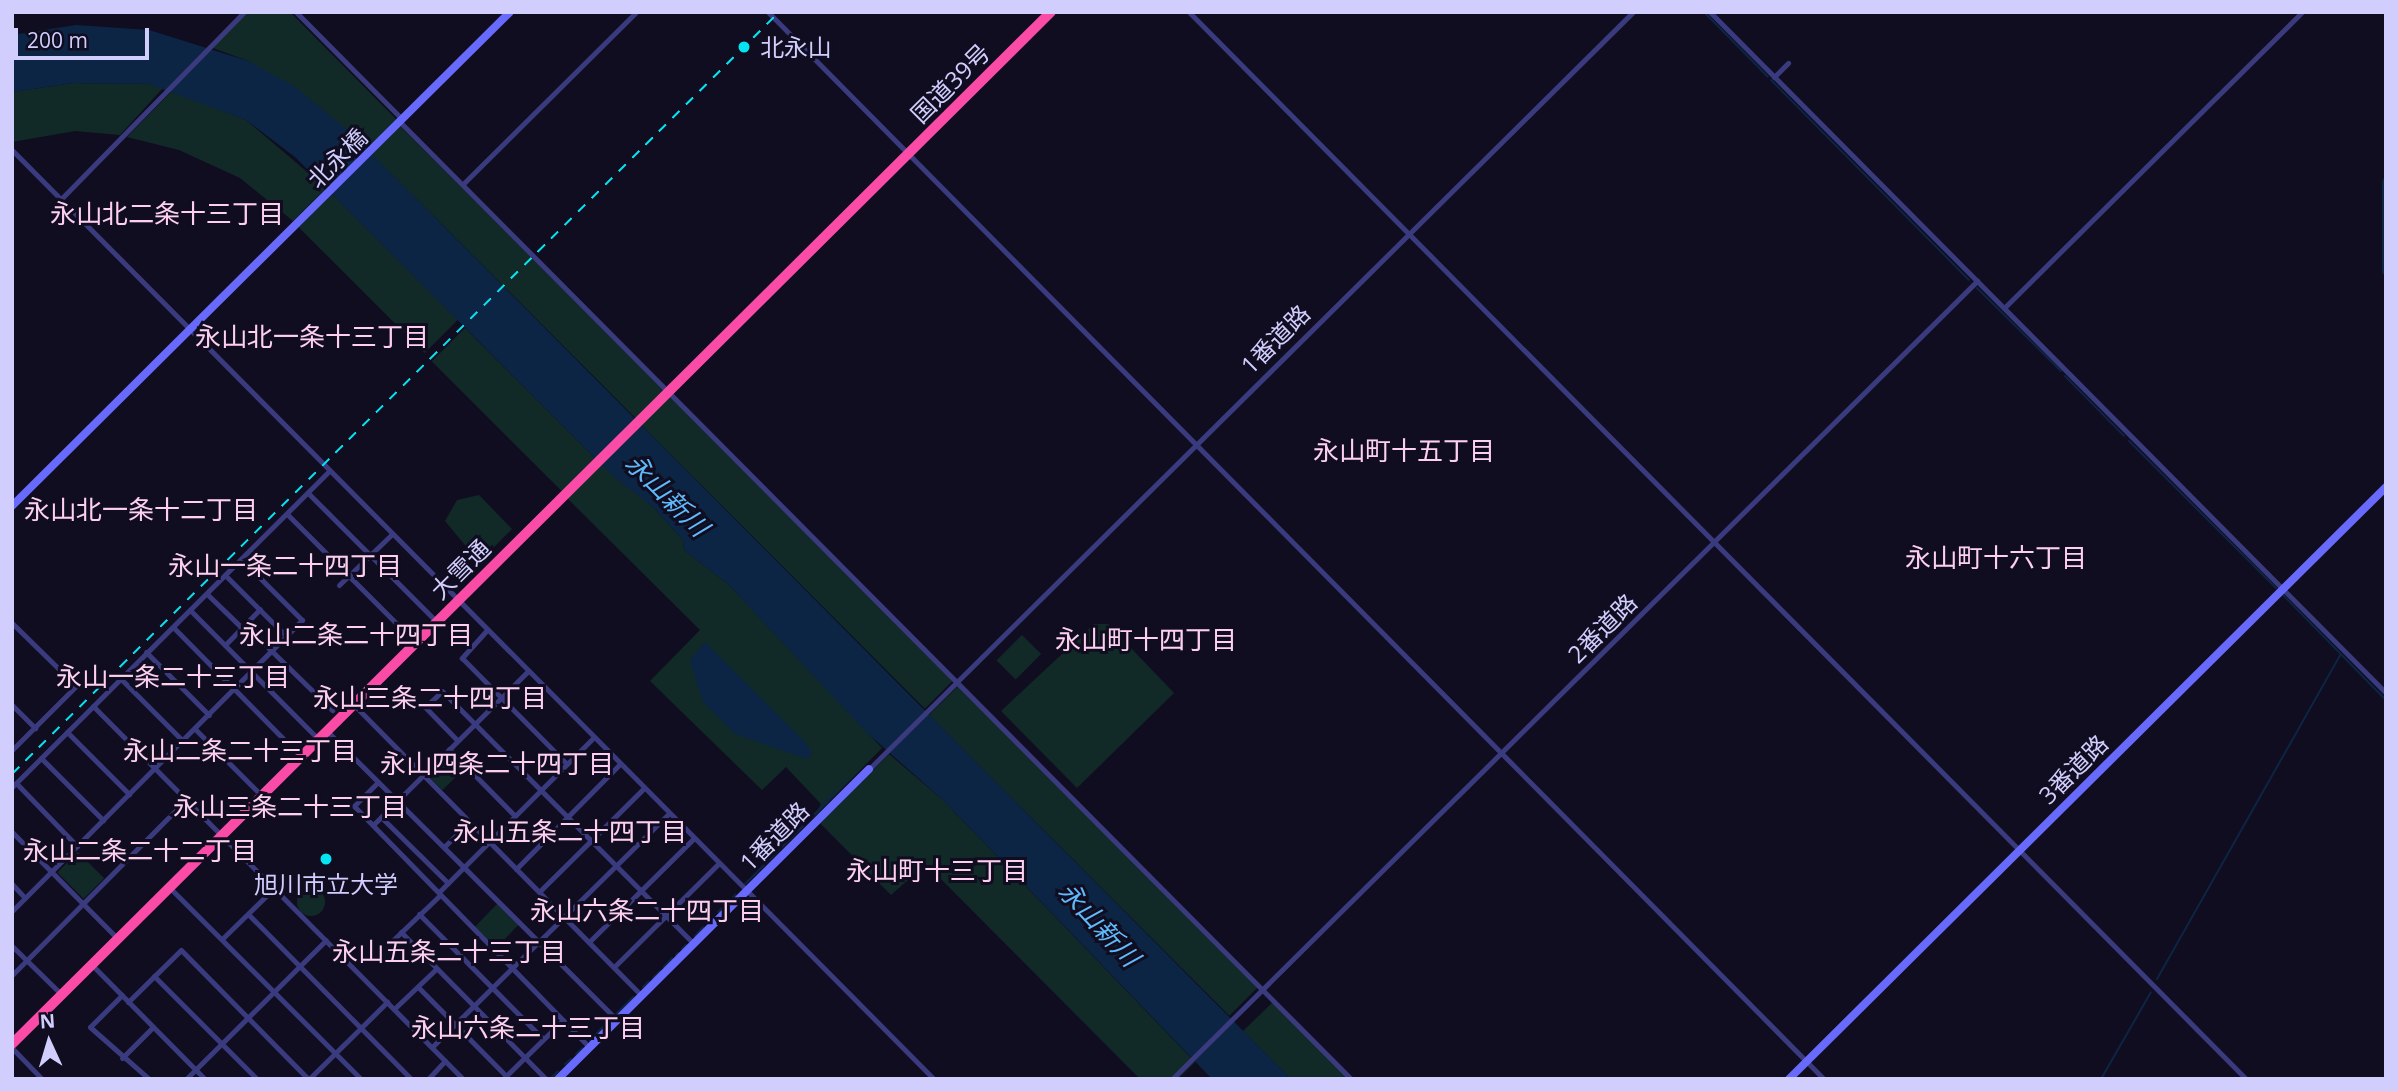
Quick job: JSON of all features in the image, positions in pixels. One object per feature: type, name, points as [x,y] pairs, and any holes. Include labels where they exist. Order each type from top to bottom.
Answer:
[{"type":"highway","name":"国道39号","points":[[908,153],[1051,12]]},
{"type":"highway","name":"大雪通","points":[[12,1046],[908,153]]},
{"type":"street","points":[[61,199],[244,12]]},
{"type":"street","points":[[296,12],[1351,1079]]},
{"type":"street","name":"北永橋","points":[[12,506],[510,12]]},
{"type":"street","points":[[464,183],[636,12]]},
{"type":"street","points":[[768,12],[1824,1079]]},
{"type":"street","points":[[1189,12],[2246,1079]]},
{"type":"street","name":"1番道路","points":[[558,1079],[1633,12]]},
{"type":"street","points":[[1710,12],[2386,694]]},
{"type":"street","points":[[2004,308],[2302,12]]},
{"type":"street","points":[[1774,77],[1788,63]]},
{"type":"street","points":[[12,150],[934,1079]]},
{"type":"street","name":"2番道路","points":[[1173,1078],[1977,281]]},
{"type":"street","points":[[77,846],[14,785],[329,471]]},
{"type":"street","name":"3番道路","points":[[1789,1079],[2386,487]]},
{"type":"street","points":[[308,493],[437,622]]},
{"type":"street","points":[[287,514],[416,643]]},
{"type":"street","points":[[340,585],[392,534]]},
{"type":"street","points":[[12,911],[302,620],[241,559]]},
{"type":"street","points":[[225,575],[286,636]]},
{"type":"street","points":[[207,594],[332,710]]},
{"type":"street","points":[[225,645],[260,609]]},
{"type":"street","points":[[190,610],[318,740]]},
{"type":"street","points":[[12,623],[76,687],[12,750]]},
{"type":"street","points":[[173,627],[301,757]]},
{"type":"street","points":[[487,630],[462,658],[567,764]]},
{"type":"street","points":[[146,652],[209,715]]},
{"type":"street","points":[[373,825],[528,671]]},
{"type":"street","points":[[120,678],[183,741]]},
{"type":"street","points":[[457,740],[425,707],[442,691],[693,943]]},
{"type":"street","points":[[12,705],[35,728]]},
{"type":"street","points":[[354,705],[641,995]]},
{"type":"street","points":[[93,706],[463,1079]]},
{"type":"street","points":[[195,729],[262,796]]},
{"type":"street","points":[[327,731],[617,1020]]},
{"type":"street","points":[[67,732],[129,794]]},
{"type":"street","points":[[391,942],[594,737]]},
{"type":"street","points":[[449,749],[515,816]]},
{"type":"street","points":[[41,758],[103,820]]},
{"type":"street","points":[[516,869],[620,764]]},
{"type":"street","points":[[378,782],[354,807],[589,1047]]},
{"type":"street","points":[[539,892],[644,788]]},
{"type":"street","points":[[12,975],[186,800]]},
{"type":"street","points":[[432,1047],[669,813]]},
{"type":"street","points":[[381,817],[448,883]]},
{"type":"street","points":[[444,847],[469,822]]},
{"type":"street","points":[[12,832],[118,939]]},
{"type":"street","points":[[589,942],[694,838]]},
{"type":"street","points":[[614,967],[719,863]]},
{"type":"street","points":[[12,884],[25,898]]},
{"type":"street","points":[[170,888],[360,1079]]},
{"type":"street","points":[[222,939],[274,888]]},
{"type":"street","points":[[248,914],[411,1079]]},
{"type":"street","points":[[419,914],[543,1039]]},
{"type":"street","points":[[401,932],[546,1079]]},
{"type":"street","points":[[186,1079],[326,940]]},
{"type":"street","points":[[12,946],[62,995]]},
{"type":"street","points":[[128,1002],[181,950],[309,1079],[387,1002]]},
{"type":"street","points":[[92,965],[205,1079]]},
{"type":"street","points":[[394,1009],[436,969]]},
{"type":"street","points":[[154,975],[257,1079]]},
{"type":"street","points":[[418,987],[505,1077],[563,1020]]},
{"type":"street","points":[[122,995],[90,1027],[149,1079]]},
{"type":"street","points":[[122,1058],[153,1027]]},
{"type":"street","points":[[12,1046],[42,1079]]},
{"type":"street","points":[[428,1079],[445,1061]]},
{"type":"green space","points":[[248,12],[290,12],[397,120],[367,149],[248,61],[213,48]]},
{"type":"green space","points":[[73,83],[149,84],[163,88],[120,135],[75,131],[12,142],[12,92]]},
{"type":"green space","points":[[172,91],[246,120],[326,188],[293,221],[240,178],[179,150],[127,137]]},
{"type":"green space","points":[[400,126],[665,391],[637,419],[372,154]]},
{"type":"green space","points":[[332,194],[458,320],[425,353],[299,227]]},
{"type":"green space","points":[[465,328],[595,458],[562,491],[432,361]]},
{"type":"green space","points":[[671,394],[955,678],[925,709],[641,424]]},
{"type":"green space","points":[[601,464],[654,508],[683,540],[684,550],[728,584],[882,748],[814,817],[821,804],[786,767],[762,790],[650,681],[700,630],[567,498]]},
{"type":"green space","points":[[479,495],[512,529],[479,562],[445,521],[457,500]]},
{"type":"green space","points":[[1094,624],[1108,624],[1174,693],[1077,788],[1001,711]]},
{"type":"green space","points":[[1022,635],[1041,654],[1016,680],[997,660]]},
{"type":"green space","points":[[960,684],[1261,985],[1229,1016],[929,715]]},
{"type":"green space","points":[[889,754],[943,800],[1195,1062],[1178,1079],[1140,1079],[926,864],[891,895],[820,823]]},
{"type":"green space","points":[[441,762],[456,777],[442,790],[428,775]]},
{"type":"green space","points":[[78,852],[104,878],[84,899],[57,873]]},
{"type":"green space","points":[[311,888],[321,892],[325,902],[321,912],[311,916],[301,912],[297,902],[301,892]]},
{"type":"green space","points":[[497,904],[519,925],[496,948],[475,927]]},
{"type":"green space","points":[[1274,1001],[1351,1079],[1291,1079],[1243,1031]]},
{"type":"water","name":"永山新川","points":[[76,25],[149,30],[248,61],[294,86],[351,133],[1291,1079],[1212,1079],[943,800],[865,731],[728,584],[684,550],[683,540],[654,508],[613,476],[295,157],[246,120],[149,84],[73,83],[12,92],[12,35]]},
{"type":"water","points":[[705,642],[805,742],[812,753],[807,759],[735,734],[703,702],[690,660]]},
{"type":"waterway","points":[[1704,12],[1768,77]]},
{"type":"waterway","points":[[1771,80],[1969,280]]},
{"type":"waterway","points":[[2386,182],[2386,271]]},
{"type":"waterway","points":[[1977,288],[2061,371]]},
{"type":"waterway","points":[[2065,376],[2124,436]]},
{"type":"waterway","points":[[2129,441],[2276,588]]},
{"type":"waterway","points":[[2283,595],[2386,700]]},
{"type":"waterway","points":[[2157,979],[2341,654]]},
{"type":"waterway","points":[[812,817],[836,791]]},
{"type":"waterway","points":[[745,884],[803,826]]},
{"type":"waterway","points":[[730,900],[736,894]]},
{"type":"waterway","points":[[718,912],[726,904]]},
{"type":"waterway","points":[[707,923],[713,917]]},
{"type":"waterway","points":[[695,936],[703,927]]},
{"type":"waterway","points":[[682,949],[686,945]]},
{"type":"waterway","points":[[664,967],[672,958]]},
{"type":"waterway","points":[[653,978],[660,971]]},
{"type":"waterway","points":[[643,987],[649,981]]},
{"type":"waterway","points":[[2101,1079],[2151,992]]},
{"type":"waterway","points":[[616,1014],[633,997]]},
{"type":"waterway","points":[[590,1041],[610,1019]]},
{"type":"waterway","points":[[576,1054],[583,1048]]},
{"type":"waterway","points":[[565,1064],[571,1059]]},
{"type":"waterway","points":[[550,1079],[558,1071]]},
{"type":"railway","points":[[12,774],[779,12]]},
{"type":"place","name":"北永山","points":[[744,47]]},
{"type":"place","name":"旭川市立大学","points":[[326,859]]},
{"type":"district","name":"永山北二条十三丁目","points":[[167,214]]},
{"type":"district","name":"永山北一条十三丁目","points":[[312,337]]},
{"type":"district","name":"永山町十五丁目","points":[[1404,451]]},
{"type":"district","name":"永山北一条十二丁目","points":[[141,510]]},
{"type":"district","name":"永山町十六丁目","points":[[1996,558]]},
{"type":"district","name":"永山一条二十四丁目","points":[[285,566]]},
{"type":"district","name":"永山二条二十四丁目","points":[[356,635]]},
{"type":"district","name":"永山町十四丁目","points":[[1146,640]]},
{"type":"district","name":"永山一条二十三丁目","points":[[173,677]]},
{"type":"district","name":"永山三条二十四丁目","points":[[430,698]]},
{"type":"district","name":"永山二条二十三丁目","points":[[240,751]]},
{"type":"district","name":"永山四条二十四丁目","points":[[497,764]]},
{"type":"district","name":"永山三条二十三丁目","points":[[290,807]]},
{"type":"district","name":"永山五条二十四丁目","points":[[570,832]]},
{"type":"district","name":"永山二条二十二丁目","points":[[140,851]]},
{"type":"district","name":"永山町十三丁目","points":[[937,871]]},
{"type":"district","name":"永山六条二十四丁目","points":[[647,911]]},
{"type":"district","name":"永山五条二十三丁目","points":[[449,952]]},
{"type":"district","name":"永山六条二十三丁目","points":[[528,1028]]}]
